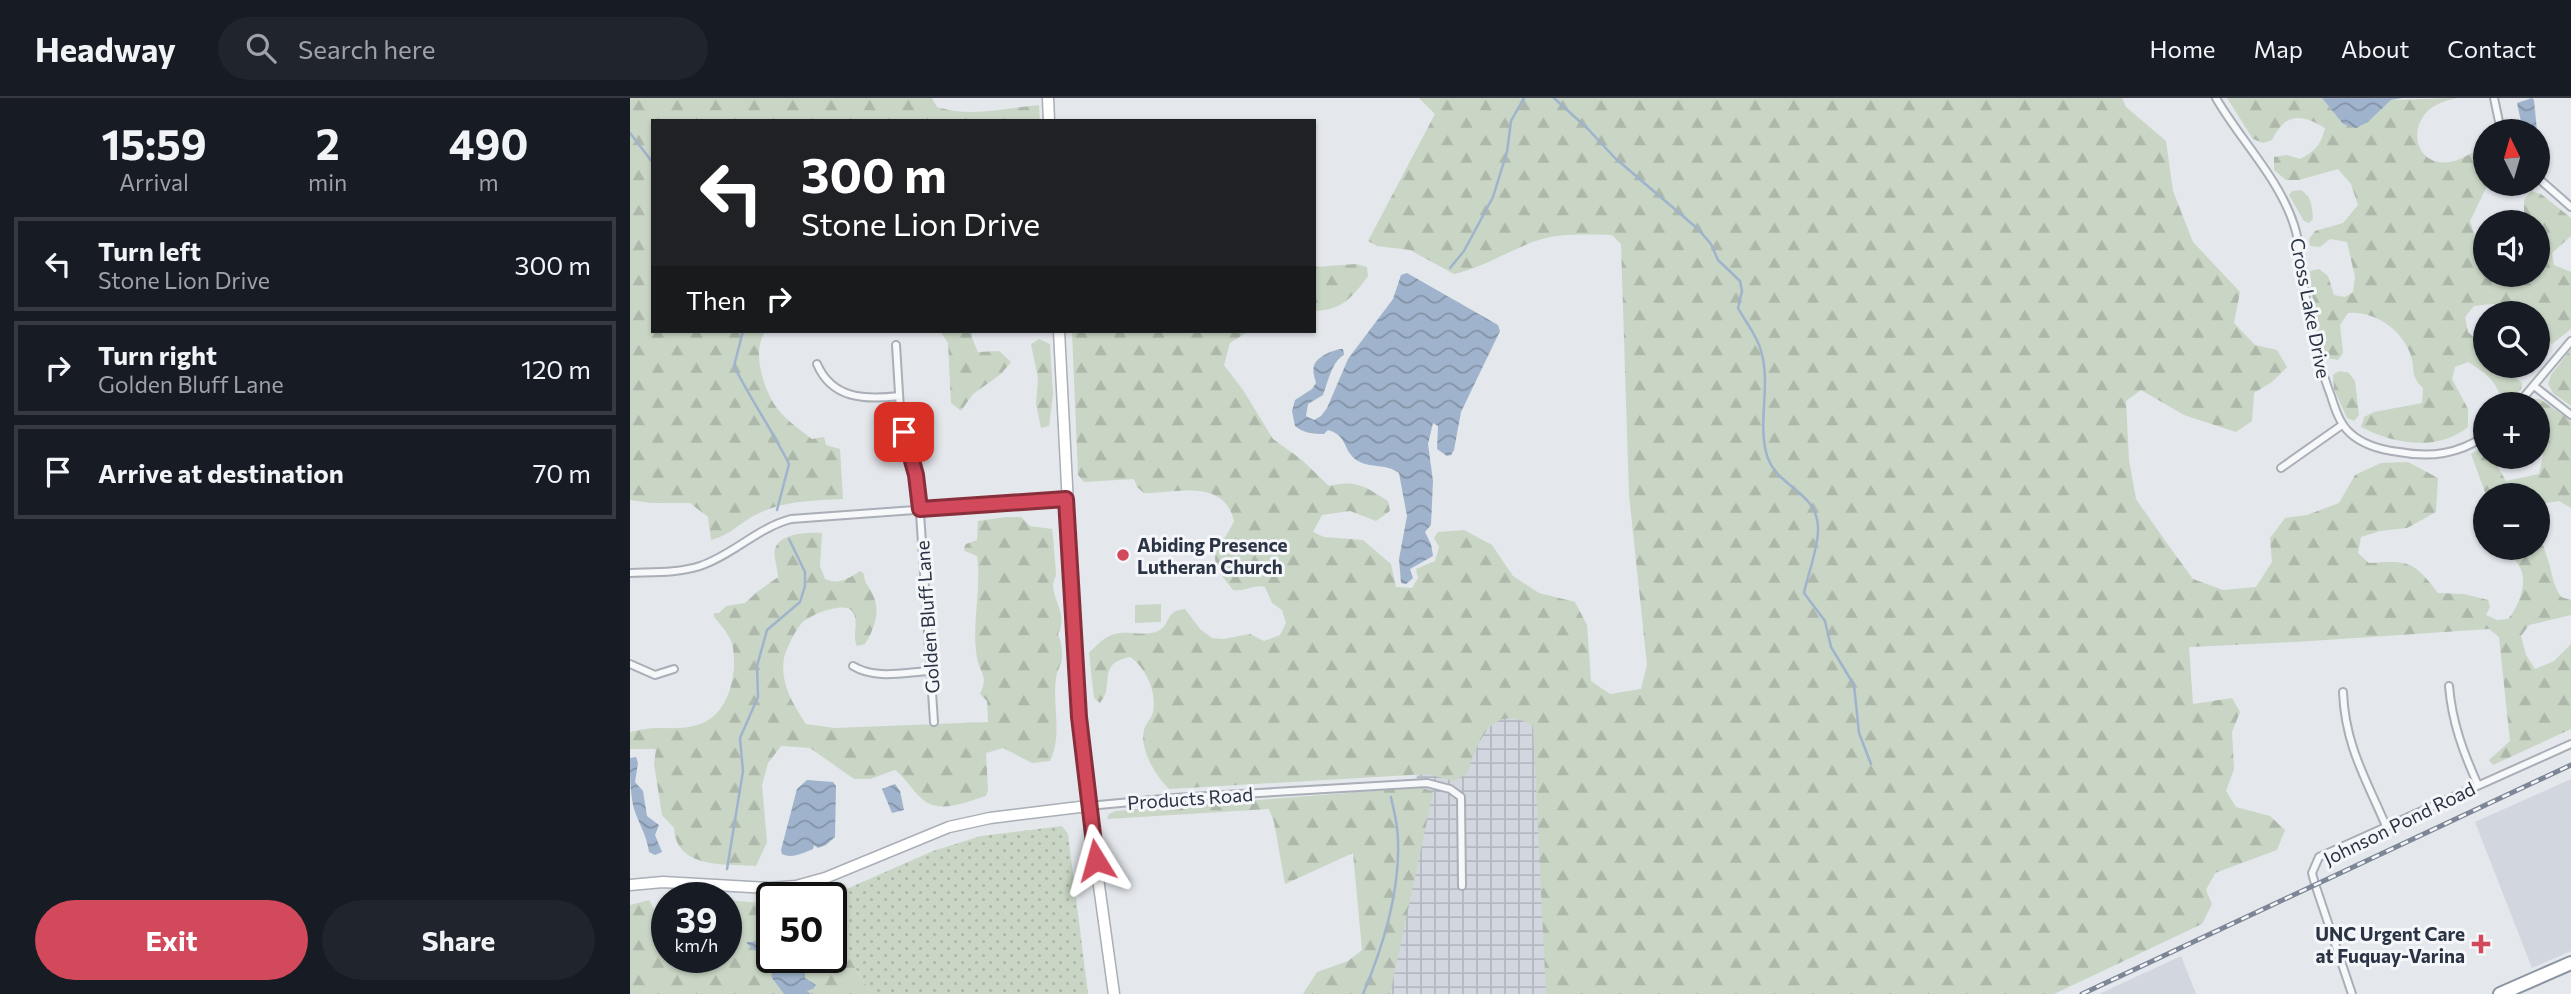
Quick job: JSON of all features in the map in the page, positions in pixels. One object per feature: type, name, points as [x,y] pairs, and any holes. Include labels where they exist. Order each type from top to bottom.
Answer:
[{"type":"highway","points":[[2500,994],[2571,963]]},
{"type":"main road","points":[[1048,98],[1049,119]]},
{"type":"main road","points":[[1059,333],[1074,656],[1088,807],[1114,994]]},
{"type":"main road","name":"Products Road","points":[[630,885],[663,882],[770,888],[796,886],[825,878],[949,827],[990,818],[1088,807]]},
{"type":"street","name":"Cross Lake Drive","points":[[2216,98],[2272,182],[2291,216],[2297,235],[2313,334],[2326,384],[2342,425]]},
{"type":"street","points":[[2494,98],[2498,119]]},
{"type":"street","points":[[2550,189],[2571,207]]},
{"type":"street","points":[[2529,392],[2571,341]]},
{"type":"street","name":"Golden Bluff Lane","points":[[895,345],[901,419],[916,475],[920,509],[934,722]]},
{"type":"street","points":[[817,364],[828,383],[841,391],[871,398],[899,396]]},
{"type":"street","points":[[2534,386],[2571,415]]},
{"type":"street","points":[[2281,468],[2342,425],[2352,435],[2368,444],[2394,452],[2442,454],[2461,450],[2473,443]]},
{"type":"street","points":[[630,573],[700,566],[764,529],[791,519],[1066,499]]},
{"type":"street","points":[[630,664],[655,675],[674,669]]},
{"type":"street","points":[[853,666],[877,674],[930,671]]},
{"type":"street","points":[[2449,686],[2455,727],[2478,785]]},
{"type":"street","points":[[2343,692],[2344,714],[2351,745],[2386,826]]},
{"type":"street","name":"Johnson Pond Road","points":[[2352,994],[2312,873],[2319,858],[2571,744]]},
{"type":"street","name":"Products Road","points":[[1088,807],[1174,798],[1427,783],[1450,789],[1461,797],[1462,886]]},
{"type":"shaded area","points":[[1542,681],[1566,994],[1366,994],[1416,795],[1417,768]]},
{"type":"shaded area","points":[[2571,779],[2571,951],[2532,968],[2475,822]]},
{"type":"shaded area","points":[[2181,956],[2196,994],[2099,994]]},
{"type":"green space","points":[[630,98],[932,98],[937,107],[962,112],[1039,105],[1040,119],[651,119],[651,333],[765,333],[759,347],[759,357],[770,396],[782,414],[812,439],[824,437],[826,445],[840,449],[843,499],[777,506],[711,540],[708,517],[690,503],[630,500]]},
{"type":"green space","points":[[1419,98],[2122,98],[2126,107],[2166,141],[2173,191],[2193,242],[2240,292],[2234,323],[2255,345],[2277,350],[2287,367],[2272,382],[2254,393],[2252,421],[2236,432],[2184,415],[2141,390],[2126,401],[2129,460],[2136,499],[2166,542],[2193,579],[2223,590],[2256,587],[2272,562],[2270,538],[2285,518],[2307,515],[2339,503],[2355,475],[2381,463],[2408,462],[2438,478],[2436,512],[2407,528],[2380,531],[2361,537],[2358,553],[2369,563],[2393,562],[2410,565],[2423,574],[2438,593],[2464,594],[2488,600],[2490,607],[2486,615],[2497,620],[2508,619],[2520,597],[2523,578],[2515,560],[2548,560],[2561,597],[2571,600],[2571,615],[2529,625],[2521,636],[2526,655],[2535,669],[2554,661],[2571,644],[2571,729],[2493,765],[2489,760],[2510,741],[2499,637],[2489,629],[2189,647],[2193,704],[2232,698],[2240,712],[2232,732],[2234,769],[2226,791],[2236,807],[2270,816],[2285,830],[2277,850],[2215,873],[2206,890],[2212,904],[2202,924],[2054,994],[1546,994],[1533,726],[1507,718],[1497,722],[1482,738],[1467,774],[1453,781],[1428,774],[1169,789],[1154,770],[1144,745],[1144,730],[1152,715],[1154,699],[1150,683],[1141,668],[1130,657],[1119,660],[1109,670],[1107,689],[1100,703],[1094,698],[1089,653],[1113,634],[1156,632],[1173,613],[1185,609],[1200,629],[1212,638],[1223,639],[1250,634],[1264,641],[1280,635],[1286,623],[1282,610],[1272,603],[1265,587],[1233,590],[1223,578],[1215,561],[1216,555],[1234,521],[1229,507],[1220,498],[1198,491],[1144,493],[1137,487],[1134,479],[1084,482],[1078,475],[1072,333],[1246,333],[1230,343],[1224,365],[1273,439],[1302,460],[1329,486],[1354,484],[1388,501],[1390,511],[1376,521],[1350,511],[1322,515],[1313,532],[1324,537],[1363,540],[1391,564],[1396,587],[1412,588],[1418,578],[1416,569],[1435,561],[1439,547],[1434,538],[1438,532],[1464,530],[1492,545],[1513,576],[1539,593],[1575,602],[1587,625],[1591,681],[1610,694],[1641,689],[1647,665],[1629,495],[1621,244],[1612,235],[1554,236],[1454,274],[1410,250],[1377,246],[1368,241],[1435,114]]},
{"type":"green space","points":[[2227,98],[2322,98],[2343,124],[2368,122],[2391,100],[2457,98],[2436,105],[2428,111],[2421,120],[2417,136],[2421,150],[2432,160],[2454,161],[2473,153],[2473,196],[2482,196],[2473,210],[2470,221],[2473,230],[2473,287],[2550,287],[2550,210],[2524,210],[2524,200],[2527,196],[2544,196],[2571,218],[2571,236],[2552,253],[2554,265],[2571,272],[2571,329],[2552,344],[2550,343],[2550,301],[2473,301],[2473,307],[2465,317],[2468,332],[2473,337],[2473,365],[2468,362],[2455,367],[2452,379],[2468,409],[2468,427],[2443,440],[2415,443],[2387,438],[2361,427],[2364,417],[2374,412],[2422,403],[2423,388],[2414,375],[2412,358],[2406,344],[2393,329],[2376,318],[2348,313],[2340,325],[2343,353],[2338,360],[2328,358],[2323,348],[2315,316],[2310,271],[2319,269],[2328,276],[2334,295],[2345,297],[2353,292],[2355,277],[2347,242],[2330,239],[2320,247],[2310,246],[2309,239],[2315,231],[2343,223],[2358,205],[2351,184],[2338,169],[2299,180],[2286,180],[2274,170],[2274,157],[2287,155],[2300,159],[2314,150],[2325,128],[2316,123],[2294,118],[2282,125],[2272,140],[2263,143],[2253,139]]},
{"type":"green space","points":[[2301,190],[2311,203],[2313,219],[2309,223],[2304,221],[2289,195],[2292,191]]},
{"type":"green space","points":[[1356,264],[1367,267],[1368,276],[1346,301],[1332,308],[1316,311],[1316,267]]},
{"type":"green space","points":[[941,333],[972,333],[978,352],[999,351],[1011,362],[1001,374],[973,394],[961,411],[951,403],[948,343]]},
{"type":"green space","points":[[1039,339],[1050,344],[1053,395],[1049,426],[1041,428],[1036,404],[1038,378],[1031,344]]},
{"type":"green space","points":[[2571,349],[2571,406],[2553,393],[2548,384],[2551,375]]},
{"type":"green space","points":[[2339,371],[2349,373],[2355,381],[2359,415],[2354,421],[2347,418],[2334,389],[2333,375]]},
{"type":"green space","points":[[2489,378],[2516,378],[2522,383],[2518,392],[2498,392]]},
{"type":"green space","points":[[2550,406],[2571,421],[2571,508],[2559,501],[2550,502],[2550,483],[2482,483],[2476,469],[2499,469],[2506,481],[2539,474],[2540,469],[2550,469]]},
{"type":"green space","points":[[1021,517],[1030,526],[1052,529],[1056,575],[1053,585],[1062,621],[1058,634],[1062,656],[1055,688],[1056,741],[1050,761],[1032,763],[1003,748],[986,753],[986,796],[956,805],[940,806],[922,799],[895,770],[870,779],[854,779],[810,748],[781,746],[768,763],[762,785],[767,842],[756,866],[704,862],[683,851],[674,828],[662,815],[654,764],[656,749],[630,749],[630,732],[650,728],[691,727],[704,723],[717,713],[731,685],[734,654],[731,640],[714,617],[714,613],[719,613],[726,606],[745,603],[778,577],[775,549],[778,544],[795,535],[822,533],[820,566],[825,579],[843,580],[860,571],[864,574],[875,601],[874,626],[865,644],[857,646],[855,642],[855,618],[847,608],[817,614],[801,624],[796,631],[784,658],[783,667],[792,701],[806,724],[834,728],[988,722],[987,701],[980,694],[984,678],[975,645],[977,556],[964,548],[966,544],[977,540],[978,521]]},
{"type":"green space","points":[[1161,604],[1161,622],[1135,623],[1135,605]]},
{"type":"green space","points":[[1426,789],[1433,793],[1390,994],[1303,994],[1317,972],[1348,961],[1362,950],[1353,853],[1285,884],[1274,822],[1269,809],[1107,819],[1109,814],[1116,811]]},
{"type":"green space","points":[[1062,826],[1068,834],[1088,994],[871,994],[847,955],[847,889],[933,851],[981,836]]},
{"type":"green space","points":[[649,900],[651,904],[651,973],[742,973],[742,901],[756,903],[756,973],[847,973],[847,955],[871,994],[630,994],[630,905]]},
{"type":"water","points":[[2322,98],[2402,98],[2391,100],[2368,122],[2356,128],[2343,124]]},
{"type":"water","points":[[2532,98],[2536,119],[2520,119],[2517,103]]},
{"type":"water","points":[[1407,273],[1498,325],[1500,331],[1461,412],[1451,455],[1447,456],[1437,449],[1438,426],[1433,423],[1428,444],[1433,481],[1431,525],[1425,532],[1433,556],[1410,569],[1413,578],[1406,584],[1401,583],[1399,559],[1407,516],[1399,473],[1355,459],[1342,439],[1328,430],[1324,434],[1305,432],[1298,428],[1295,426],[1292,411],[1295,400],[1312,389],[1316,383],[1313,370],[1315,363],[1326,354],[1343,349],[1344,355],[1333,367],[1323,395],[1308,404],[1306,416],[1314,420],[1321,416],[1348,359],[1393,299],[1401,275]]},
{"type":"water","points":[[636,757],[638,763],[635,782],[643,791],[647,816],[659,825],[655,835],[662,852],[655,855],[649,852],[633,803],[630,758]]},
{"type":"water","points":[[807,780],[833,782],[836,786],[835,837],[826,845],[818,848],[814,845],[813,849],[801,854],[782,854],[797,789]]},
{"type":"water","points":[[895,784],[900,791],[904,810],[892,813],[882,789]]},
{"type":"water","points":[[746,942],[756,942],[756,951]]},
{"type":"water","points":[[771,973],[805,973],[805,978],[816,985],[807,991],[811,994],[784,994]]},
{"type":"waterway","points":[[1450,268],[1464,251],[1493,197],[1507,152],[1511,121],[1524,98]]},
{"type":"waterway","points":[[1554,98],[1615,158],[1698,229],[1711,244],[1718,260],[1740,281],[1742,291],[1738,308],[1757,340],[1764,363],[1763,427],[1766,452],[1778,474],[1804,497],[1816,517],[1816,545],[1804,593],[1825,621],[1831,647],[1854,685],[1859,733],[1871,764]]},
{"type":"waterway","points":[[630,133],[651,160]]},
{"type":"waterway","points":[[742,333],[734,366],[789,464],[777,510]]},
{"type":"waterway","points":[[727,869],[743,771],[740,738],[758,697],[757,666],[767,630],[800,602],[805,586],[805,572],[789,539]]},
{"type":"waterway","points":[[1363,994],[1389,919],[1396,879],[1398,835],[1391,797]]},
{"type":"railway","points":[[2082,994],[2571,765]]},
{"type":"place","name":"Abiding Presence Lutheran Church","points":[[1123,555]]},
{"type":"place","name":"UNC Urgent Care at Fuquay-Varina","points":[[2481,944]]},
{"type":"route","points":[[904,432],[916,475],[920,509],[1066,499],[1081,744],[1096,860]]}]
